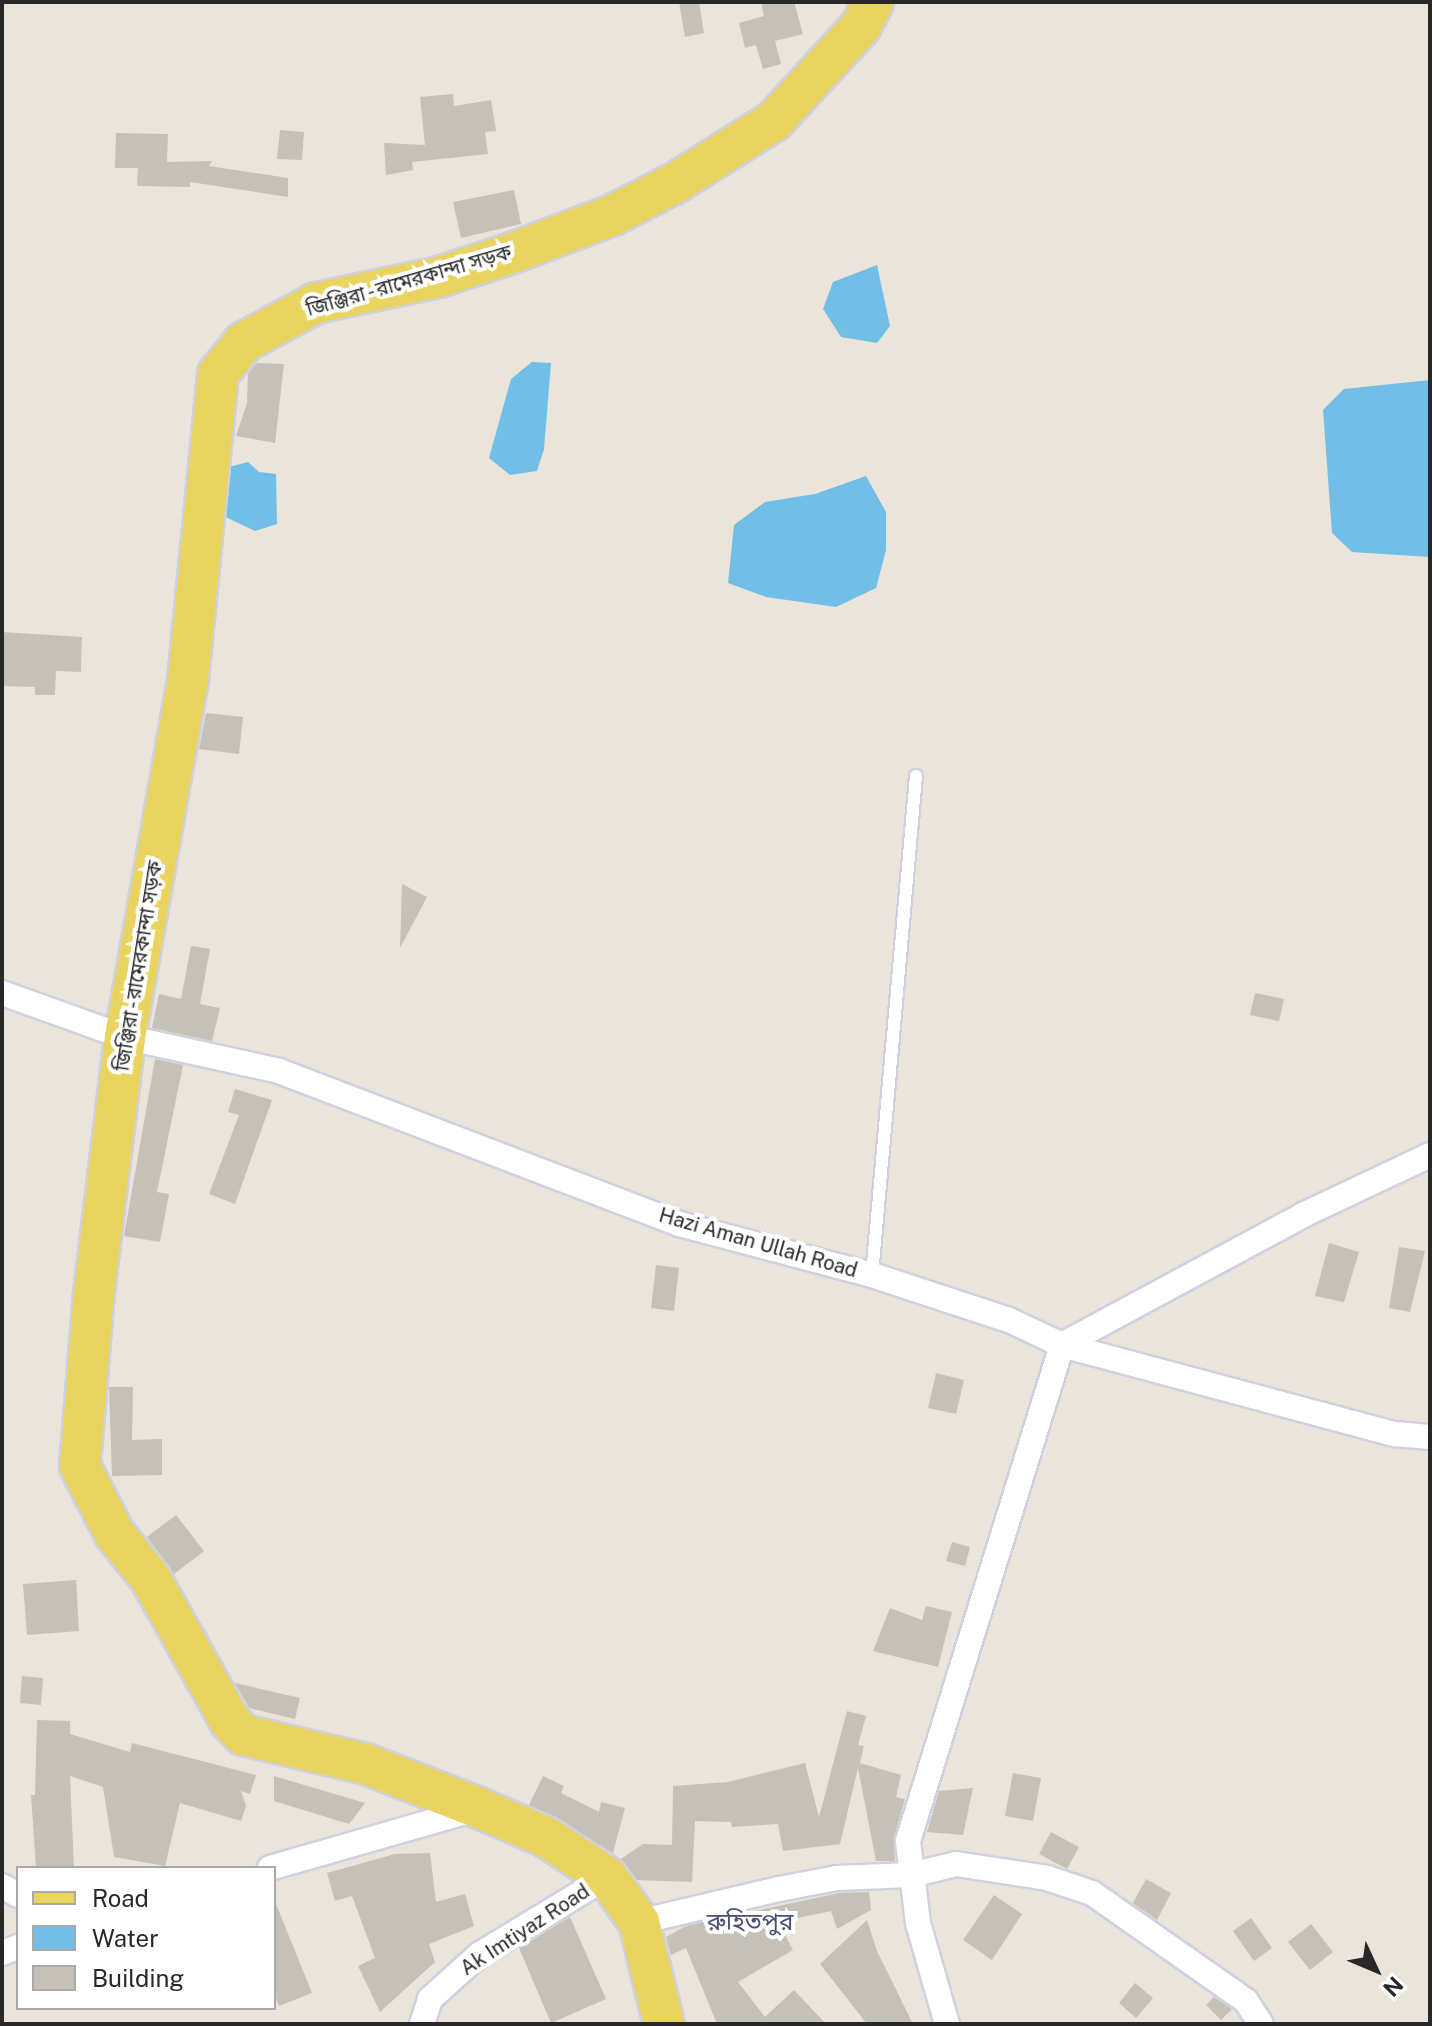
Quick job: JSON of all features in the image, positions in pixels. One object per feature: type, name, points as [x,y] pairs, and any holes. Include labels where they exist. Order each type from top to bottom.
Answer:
[{"type":"main road","name":"জিঞ্জিরা - রামেরকান্দা সড়ক","points":[[664,2024],[639,1922],[607,1877],[546,1837],[479,1808],[366,1764],[243,1735],[150,1578],[88,1489],[80,1466],[80,1437],[125,1037],[188,680],[218,374],[244,342],[316,303],[439,277],[512,253],[613,215],[677,182],[774,121],[842,48],[873,2]]},
{"type":"street","name":"Hazi Aman Ullah Road","points":[[2,993],[125,1037],[279,1071],[679,1224],[872,1275],[1009,1320],[1062,1345],[1395,1434],[1430,1437]]},
{"type":"street","points":[[947,2024],[918,1923],[908,1841],[1062,1345],[1303,1215],[1430,1155]]},
{"type":"street","points":[[276,1866],[479,1808]]},
{"type":"street","points":[[639,1922],[837,1878],[911,1875],[956,1864],[1047,1878],[1092,1893],[1246,2001],[1261,2024]]},
{"type":"street","name":"Ak Imtiyaz Road","points":[[422,2024],[430,1999],[480,1954],[607,1877]]},
{"type":"lane","points":[[872,1275],[916,776]]},
{"type":"water","points":[[877,265],[890,326],[877,343],[841,337],[823,309],[833,282]]},
{"type":"water","points":[[532,362],[551,363],[544,449],[537,471],[510,475],[489,458],[511,379]]},
{"type":"water","points":[[1430,380],[1430,557],[1352,552],[1332,533],[1323,410],[1344,389]]},
{"type":"water","points":[[248,462],[259,472],[276,474],[277,524],[255,531],[211,510],[229,467]]},
{"type":"water","points":[[866,476],[886,512],[886,550],[876,588],[836,607],[766,597],[728,583],[734,525],[765,502],[815,494]]},
{"type":"building","points":[[679,2],[699,2],[704,33],[685,37]]},
{"type":"building","points":[[761,2],[794,2],[803,34],[775,41],[781,64],[763,69],[756,45],[745,48],[739,23],[764,16]]},
{"type":"building","points":[[453,94],[454,106],[491,100],[496,131],[485,132],[488,154],[412,162],[413,170],[386,175],[384,143],[425,145],[420,97]]},
{"type":"building","points":[[280,130],[304,132],[302,160],[277,159]]},
{"type":"building","points":[[116,133],[168,134],[167,162],[212,161],[209,166],[288,178],[288,197],[190,182],[190,187],[137,186],[138,168],[115,168]]},
{"type":"building","points":[[514,190],[521,224],[461,238],[453,202]]},
{"type":"building","points":[[257,363],[284,364],[275,443],[236,436],[247,403],[248,373]]},
{"type":"building","points":[[2,632],[82,637],[81,672],[56,671],[55,695],[35,695],[35,687],[2,686]]},
{"type":"building","points":[[206,713],[243,717],[239,754],[199,749]]},
{"type":"building","points":[[402,884],[427,897],[400,948]]},
{"type":"building","points":[[191,946],[210,949],[200,1004],[220,1008],[212,1041],[152,1028],[159,994],[181,999]]},
{"type":"building","points":[[1255,993],[1284,999],[1279,1021],[1250,1015]]},
{"type":"building","points":[[155,1059],[183,1065],[157,1192],[169,1194],[160,1242],[124,1236]]},
{"type":"building","points":[[235,1089],[272,1100],[235,1204],[209,1194],[239,1115],[228,1112]]},
{"type":"building","points":[[1329,1243],[1359,1252],[1344,1302],[1315,1296]]},
{"type":"building","points":[[1399,1247],[1425,1251],[1410,1312],[1389,1308]]},
{"type":"building","points":[[656,1265],[679,1268],[674,1311],[651,1308]]},
{"type":"building","points":[[936,1373],[964,1380],[956,1414],[928,1408]]},
{"type":"building","points":[[109,1387],[133,1387],[132,1440],[162,1439],[162,1475],[112,1476]]},
{"type":"building","points":[[176,1515],[204,1551],[174,1574],[147,1537]]},
{"type":"building","points":[[952,1542],[970,1547],[965,1566],[946,1561]]},
{"type":"building","points":[[76,1580],[79,1631],[27,1635],[23,1584]]},
{"type":"building","points":[[926,1606],[952,1612],[938,1667],[873,1651],[890,1608],[922,1620]]},
{"type":"building","points":[[22,1676],[43,1678],[41,1705],[20,1703]]},
{"type":"building","points":[[235,1683],[300,1698],[295,1719],[249,1708]]},
{"type":"building","points":[[847,1711],[866,1716],[858,1745],[864,1746],[860,1763],[901,1775],[896,1797],[905,1799],[894,1837],[895,1861],[876,1861],[858,1768],[840,1844],[783,1851],[778,1824],[732,1827],[731,1822],[695,1821],[692,1882],[637,1880],[621,1859],[643,1844],[672,1845],[673,1786],[728,1782],[805,1763],[819,1817]]},
{"type":"building","points":[[37,1720],[70,1721],[70,1734],[130,1752],[132,1743],[256,1775],[250,1794],[241,1791],[246,1806],[241,1821],[180,1803],[165,1866],[114,1857],[103,1787],[70,1776],[74,1866],[36,1866],[31,1795],[35,1795]]},
{"type":"building","points":[[1013,1773],[1041,1778],[1033,1821],[1005,1816]]},
{"type":"building","points":[[274,1776],[365,1803],[349,1824],[274,1801]]},
{"type":"building","points":[[543,1776],[564,1786],[561,1793],[599,1812],[601,1802],[625,1808],[613,1853],[529,1805]]},
{"type":"building","points":[[973,1788],[963,1835],[927,1832],[939,1791]]},
{"type":"building","points":[[1051,1832],[1079,1847],[1067,1869],[1039,1854]]},
{"type":"building","points":[[430,1853],[436,1902],[465,1894],[474,1926],[429,1944],[435,1962],[380,2012],[358,1966],[375,1958],[352,1896],[335,1901],[327,1873],[395,1854]]},
{"type":"building","points":[[1146,1879],[1171,1893],[1157,1920],[1133,1903]]},
{"type":"building","points":[[869,1892],[871,1910],[837,1929],[831,1911],[778,1922],[793,1950],[738,1982],[765,2017],[794,1990],[826,2024],[717,2024],[686,1948],[671,1955],[666,1937],[686,1926],[839,1893]]},
{"type":"building","points":[[994,1895],[1022,1914],[992,1960],[963,1940]]},
{"type":"building","points":[[276,1904],[312,1993],[279,2006],[276,1998]]},
{"type":"building","points":[[570,1917],[606,1999],[551,2023],[519,1948]]},
{"type":"building","points":[[1251,1918],[1272,1948],[1254,1961],[1233,1931]]},
{"type":"building","points":[[867,1920],[877,1951],[913,2024],[867,2024],[820,1964]]},
{"type":"building","points":[[1311,1924],[1333,1952],[1310,1970],[1288,1942]]},
{"type":"building","points":[[1135,1983],[1153,1998],[1136,2018],[1119,2003]]},
{"type":"building","points":[[1214,1997],[1232,2009],[1221,2020],[1206,2005]]},
{"type":"district","name":"রুহিতপুর","points":[[750,1922]]}]
